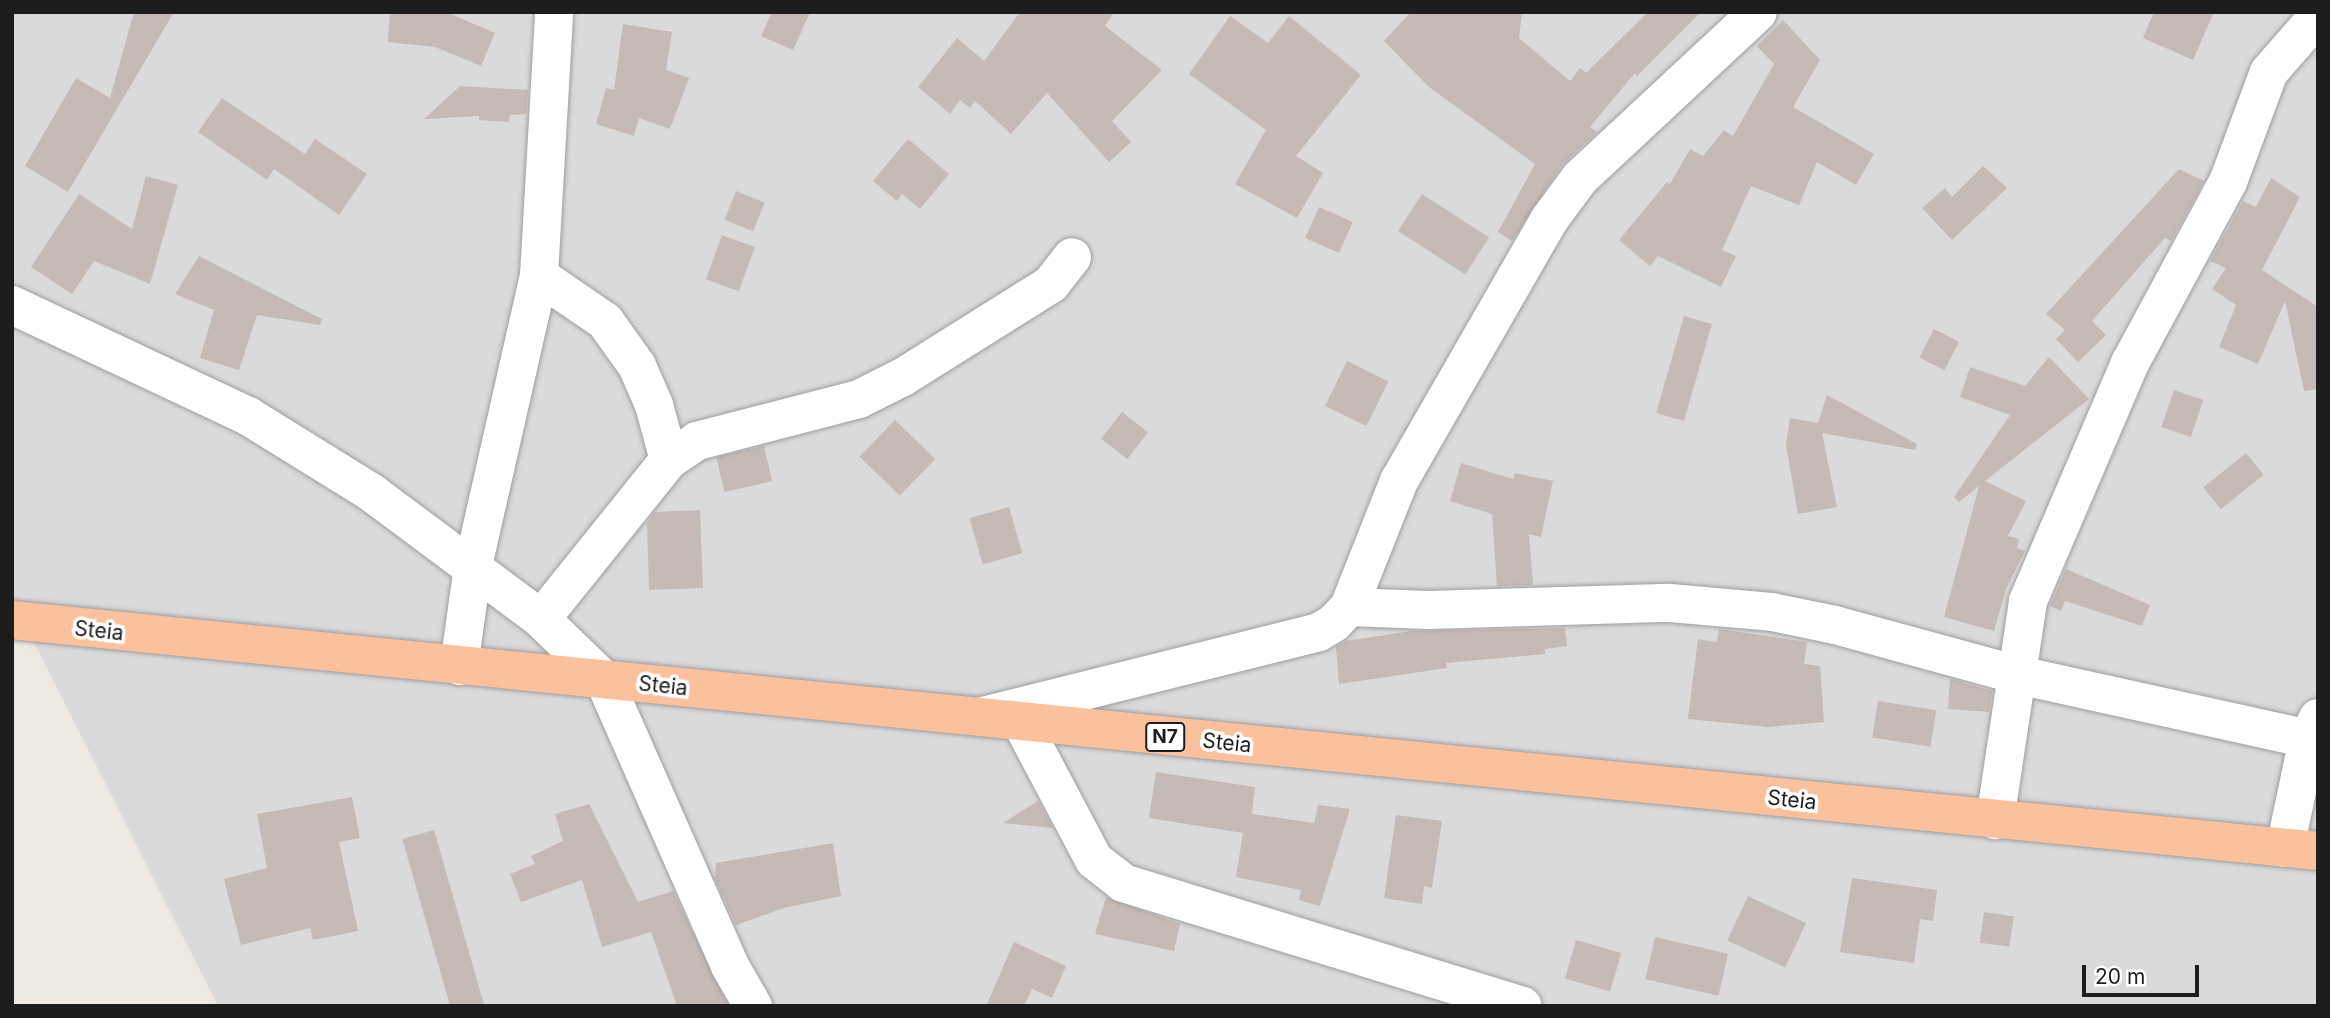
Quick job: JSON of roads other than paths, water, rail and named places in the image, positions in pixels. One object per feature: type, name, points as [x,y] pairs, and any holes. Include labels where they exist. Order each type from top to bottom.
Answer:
[{"type":"main road","name":"Steia","points":[[12,620],[2301,849]]},
{"type":"street","points":[[459,666],[473,566],[539,276],[554,12]]},
{"type":"street","points":[[976,718],[1319,632],[1349,607],[1399,481],[1549,220],[1580,178],[1758,12]]},
{"type":"street","points":[[1995,820],[2028,601],[2130,363],[2228,183],[2269,72],[2318,16]]},
{"type":"street","points":[[541,619],[669,460],[697,441],[859,399],[903,377],[1051,284],[1072,257]]},
{"type":"street","points":[[539,276],[605,321],[637,366],[654,405],[669,460]]},
{"type":"street","points":[[12,305],[248,416],[372,493],[541,619],[604,680],[730,967],[753,1006]]},
{"type":"street","points":[[1349,607],[1706,605],[1835,625],[2018,676],[2313,728],[2301,849]]},
{"type":"street","points":[[1021,722],[1094,860],[1122,883],[1522,1006]]}]
